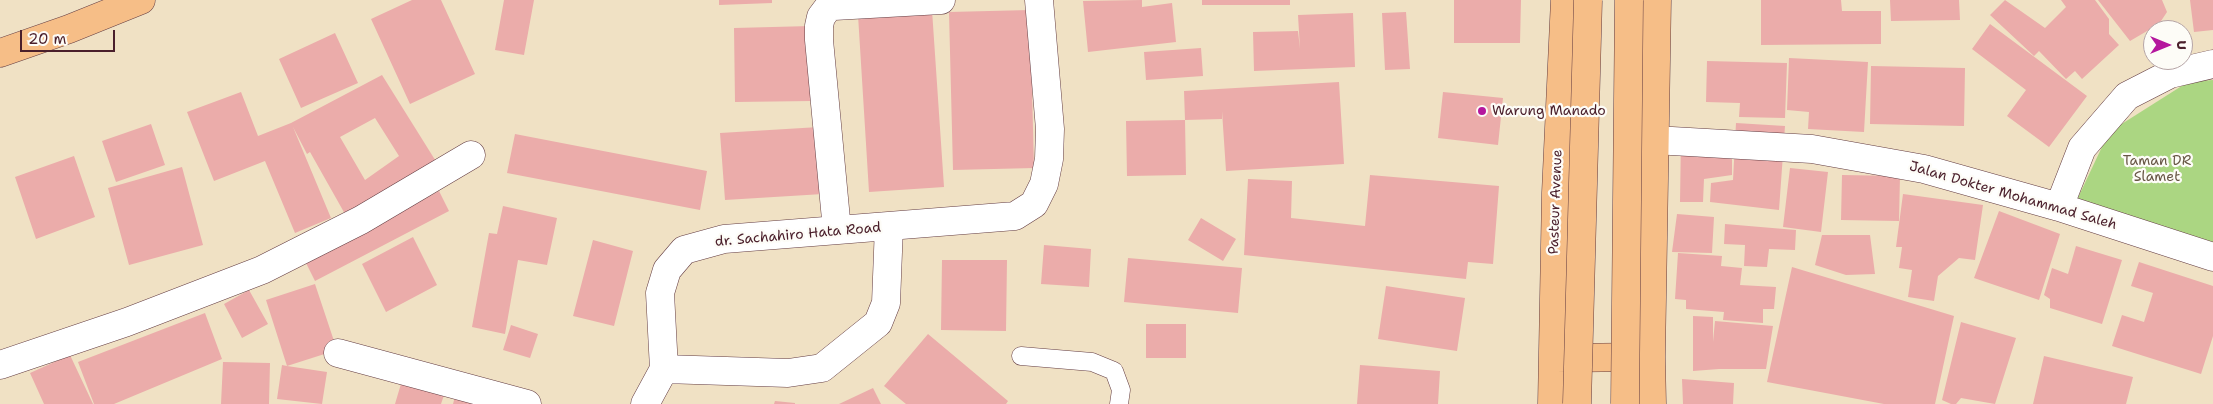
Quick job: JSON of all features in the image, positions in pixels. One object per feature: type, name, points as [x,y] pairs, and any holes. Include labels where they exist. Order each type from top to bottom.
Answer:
[{"type":"main road","points":[[0,53],[69,29],[141,0]]},
{"type":"main road","name":"Pasteur Avenue","points":[[1552,404],[1556,193],[1565,0]]},
{"type":"main road","points":[[1577,404],[1588,0]]},
{"type":"main road","points":[[1625,404],[1629,0]]},
{"type":"main road","points":[[1652,404],[1651,357],[1657,0]]},
{"type":"main road","points":[[1552,358],[1651,357]]},
{"type":"street","points":[[836,230],[819,40],[821,16],[827,9],[834,6],[941,0]]},
{"type":"street","name":"dr. Sachahiro Hata Road","points":[[889,226],[886,303],[878,323],[822,368],[788,373],[664,369],[660,293],[667,270],[684,250],[724,238],[1015,216],[1034,204],[1044,184],[1049,159],[1050,129],[1039,0]]},
{"type":"street","points":[[2059,206],[2082,148],[2127,96],[2170,74],[2213,64]]},
{"type":"street","name":"Jalan Dokter Mohammad Saleh","points":[[1654,140],[1812,149],[1924,169],[2059,206],[2213,257]]},
{"type":"street","points":[[0,365],[127,322],[262,270],[361,220],[471,155]]},
{"type":"street","points":[[338,353],[526,404]]},
{"type":"street","points":[[645,404],[664,369]]},
{"type":"lane","points":[[1021,356],[1092,362],[1114,371],[1121,390],[1119,404]]},
{"type":"green space","name":"Taman DR Slamet","points":[[2213,80],[2213,244],[2075,204],[2109,132],[2188,82]]},
{"type":"building","points":[[412,0],[441,0],[475,74],[410,104],[371,19]]},
{"type":"building","points":[[504,0],[534,0],[524,55],[495,50]]},
{"type":"building","points":[[719,0],[772,0],[772,3],[719,5]]},
{"type":"building","points":[[1142,0],[1142,7],[1172,3],[1176,42],[1088,52],[1083,1]]},
{"type":"building","points":[[1202,0],[1290,0],[1290,5],[1202,5]]},
{"type":"building","points":[[1454,0],[1521,0],[1520,43],[1454,43]]},
{"type":"building","points":[[1761,0],[1841,0],[1842,11],[1881,11],[1881,44],[1761,45]]},
{"type":"building","points":[[1890,0],[1959,0],[1960,20],[1891,21]]},
{"type":"building","points":[[2005,0],[2045,28],[2066,7],[2061,0],[2095,0],[2109,19],[2109,34],[2119,45],[2082,79],[2075,71],[2066,79],[2039,51],[2034,56],[1990,15]]},
{"type":"building","points":[[2098,0],[2162,0],[2167,12],[2162,20],[2143,20],[2143,33],[2130,41]]},
{"type":"building","points":[[2190,0],[2213,0],[2213,30],[2194,32]]},
{"type":"building","points":[[932,10],[944,187],[869,192],[858,15]]},
{"type":"building","points":[[1030,10],[1034,168],[953,170],[949,12]]},
{"type":"building","points":[[1406,12],[1410,69],[1385,70],[1382,13]]},
{"type":"building","points":[[1353,13],[1355,67],[1254,71],[1253,32],[1298,31],[1300,49],[1298,15]]},
{"type":"building","points":[[1990,24],[2087,96],[2049,147],[2007,116],[2026,90],[1972,49]]},
{"type":"building","points":[[811,26],[812,101],[735,102],[734,28]]},
{"type":"building","points":[[335,33],[358,83],[301,108],[279,59]]},
{"type":"building","points":[[1201,48],[1203,76],[1146,80],[1144,52]]},
{"type":"building","points":[[1789,58],[1868,62],[1864,132],[1808,129],[1809,112],[1787,110]]},
{"type":"building","points":[[1707,61],[1787,63],[1785,118],[1739,117],[1740,103],[1706,102]]},
{"type":"building","points":[[1871,66],[1965,68],[1964,126],[1870,124]]},
{"type":"building","points":[[382,75],[437,163],[413,178],[411,174],[360,211],[345,214],[310,152],[307,154],[293,127],[331,218],[295,233],[265,161],[214,181],[187,112],[241,92],[258,136],[291,123]],"holes":[[[375,118],[399,156],[365,180],[340,137]]]},
{"type":"building","points":[[1339,82],[1344,164],[1226,171],[1222,111],[1222,119],[1185,120],[1184,91]]},
{"type":"building","points":[[1443,92],[1503,98],[1498,145],[1438,138]]},
{"type":"building","points":[[1185,120],[1186,175],[1127,176],[1126,121]]},
{"type":"building","points":[[1736,123],[1785,126],[1779,210],[1710,202],[1711,183],[1733,180]]},
{"type":"building","points":[[151,124],[165,165],[116,182],[102,141]]},
{"type":"building","points":[[819,127],[823,194],[725,200],[720,133]]},
{"type":"building","points":[[515,134],[707,171],[700,210],[507,173]]},
{"type":"building","points":[[1681,136],[1732,150],[1732,175],[1704,179],[1703,202],[1680,202]]},
{"type":"building","points":[[74,156],[95,217],[36,239],[15,177]]},
{"type":"building","points":[[182,167],[203,245],[129,265],[108,188]]},
{"type":"building","points":[[1790,168],[1828,172],[1821,232],[1783,227]]},
{"type":"building","points":[[1370,175],[1499,186],[1493,264],[1468,262],[1466,279],[1244,255],[1248,179],[1292,181],[1291,218],[1365,226]]},
{"type":"building","points":[[1842,175],[1900,176],[1899,221],[1841,220]]},
{"type":"building","points":[[439,191],[449,211],[315,281],[305,261]]},
{"type":"building","points":[[1903,194],[1983,205],[1975,260],[1959,258],[1938,276],[1934,301],[1908,297],[1912,270],[1899,268],[1902,247],[1896,247]]},
{"type":"building","points":[[503,206],[557,218],[547,265],[518,260],[505,334],[472,327],[489,233],[497,234]]},
{"type":"building","points":[[1999,211],[2060,234],[2039,300],[1974,278]]},
{"type":"building","points":[[1677,214],[1714,217],[1712,253],[1672,252]]},
{"type":"building","points":[[1201,218],[1236,239],[1223,261],[1188,240]]},
{"type":"building","points":[[1725,224],[1796,230],[1795,250],[1769,249],[1767,267],[1744,266],[1745,245],[1724,244]]},
{"type":"building","points":[[1822,235],[1870,235],[1875,274],[1846,275],[1815,265]]},
{"type":"building","points":[[413,237],[437,285],[386,312],[362,264]]},
{"type":"building","points":[[593,240],[633,251],[614,326],[573,316]]},
{"type":"building","points":[[1044,245],[1091,249],[1089,287],[1041,284]]},
{"type":"building","points":[[2076,246],[2122,260],[2102,324],[2050,308],[2050,299],[2044,295],[2052,268],[2068,274]]},
{"type":"building","points":[[1678,253],[1722,256],[1721,266],[1742,268],[1740,285],[1776,287],[1774,309],[1763,309],[1763,323],[1723,320],[1724,312],[1686,309],[1686,300],[1675,299]]},
{"type":"building","points":[[1128,258],[1242,268],[1238,313],[1124,302]]},
{"type":"building","points":[[942,260],[1007,260],[1006,331],[941,330]]},
{"type":"building","points":[[2139,262],[2213,286],[2213,336],[2201,374],[2112,346],[2122,315],[2144,322],[2153,293],[2131,286]]},
{"type":"building","points":[[1792,267],[1954,316],[1935,404],[1884,404],[1767,382]]},
{"type":"building","points":[[315,284],[337,350],[287,366],[266,300]]},
{"type":"building","points":[[1386,286],[1465,298],[1457,351],[1378,339]]},
{"type":"building","points":[[249,290],[268,324],[242,338],[224,304]]},
{"type":"building","points":[[205,313],[222,359],[114,404],[94,404],[78,362]]},
{"type":"building","points":[[1693,316],[1713,317],[1713,342],[1715,321],[1773,326],[1766,369],[1693,371]]},
{"type":"building","points":[[1961,322],[2016,338],[1995,404],[1961,398],[1956,404],[1942,400]]},
{"type":"building","points":[[1146,324],[1186,324],[1186,358],[1146,358]]},
{"type":"building","points":[[511,325],[538,334],[530,358],[503,350]]},
{"type":"building","points":[[928,334],[1008,401],[1006,404],[906,404],[884,386]]},
{"type":"building","points":[[70,355],[93,404],[44,404],[30,373]]},
{"type":"building","points":[[2044,356],[2133,377],[2126,404],[2033,404]]},
{"type":"building","points":[[223,362],[270,363],[269,404],[221,404]]},
{"type":"building","points":[[282,365],[327,372],[322,404],[277,399]]},
{"type":"building","points":[[1360,365],[1440,371],[1438,404],[1357,404]]},
{"type":"building","points":[[403,377],[446,389],[441,404],[395,404]]},
{"type":"building","points":[[1682,379],[1734,383],[1733,404],[1683,404]]},
{"type":"building","points":[[873,388],[881,404],[839,404]]},
{"type":"building","points":[[457,389],[475,404],[453,404]]},
{"type":"building","points":[[775,401],[795,403],[795,404],[774,404]]},
{"type":"place","name":"Warung Manado","points":[[1482,111]]}]
